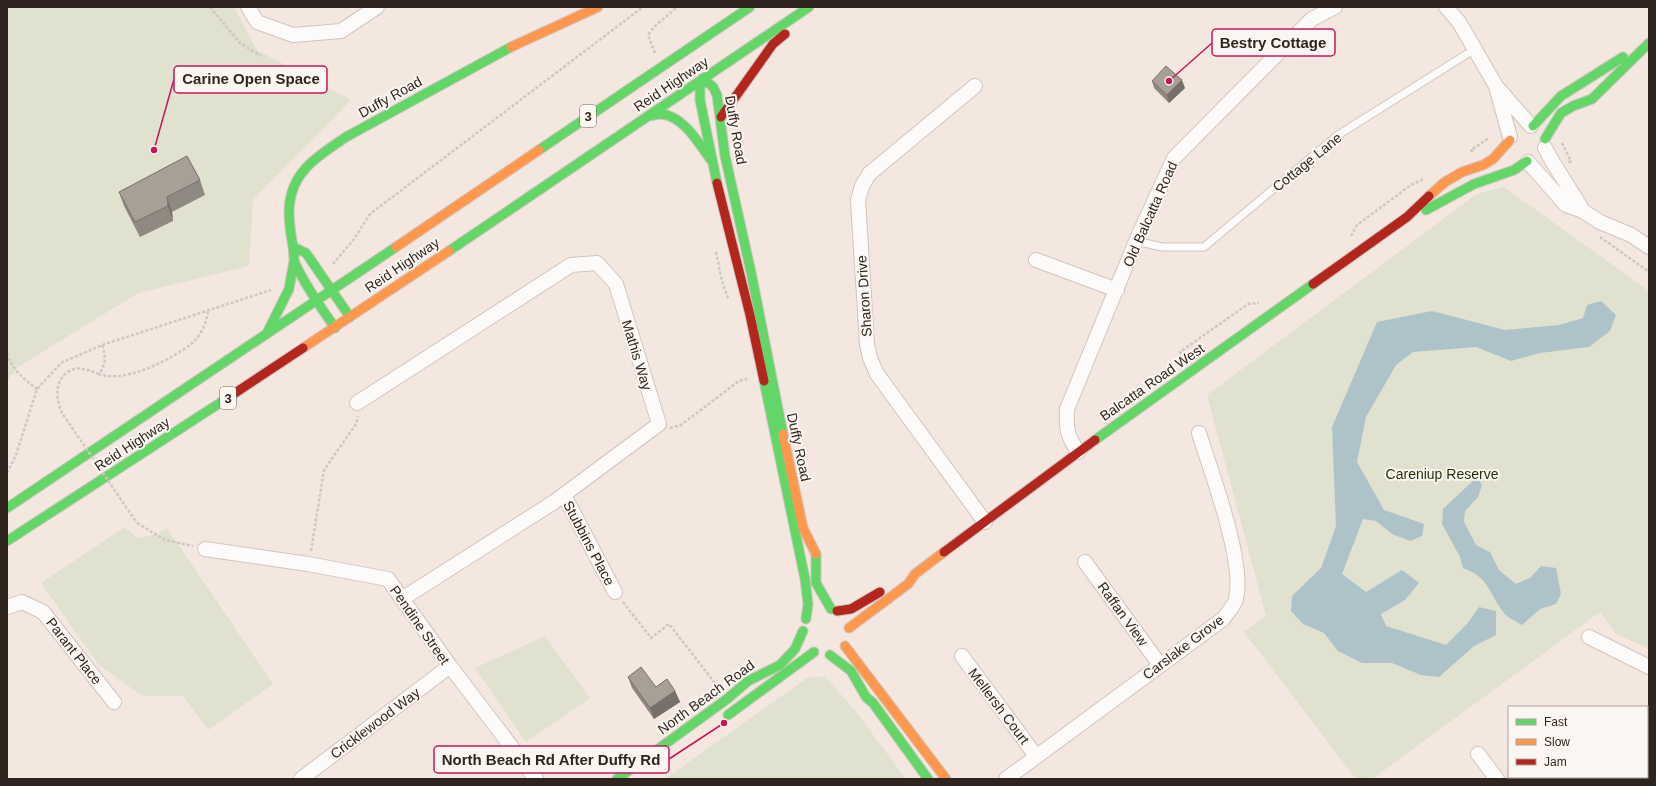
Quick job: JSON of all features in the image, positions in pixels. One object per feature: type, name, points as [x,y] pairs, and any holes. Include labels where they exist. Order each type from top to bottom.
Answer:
[{"type":"main road","name":"Duffy Road","points":[[335,328],[317,301],[294,261],[293,247],[288,226],[290,198],[296,182],[305,169],[326,150],[365,126],[495,55],[598,7]]},
{"type":"main road","name":"Reid Highway","points":[[7,508],[332,291],[750,7]]},
{"type":"main road","name":"Reid Highway","points":[[7,541],[166,440],[335,328],[809,7]]},
{"type":"main road","points":[[721,117],[773,44],[816,7]]},
{"type":"main road","points":[[710,45],[727,23]]},
{"type":"main road","points":[[1531,154],[1541,131],[1532,126],[1561,96],[1612,62],[1645,46]]},
{"type":"main road","points":[[1531,154],[1561,113],[1592,98],[1645,46]]},
{"type":"main road","points":[[656,70],[682,66]]},
{"type":"main road","points":[[701,67],[703,78]]},
{"type":"main road","name":"Duffy Road","points":[[806,619],[808,604],[804,579],[770,409],[750,315],[711,160],[700,100],[700,88],[703,78],[713,86],[717,95],[725,156],[751,272],[792,482],[803,528],[814,547],[817,556],[816,583],[819,591],[834,610]]},
{"type":"main road","points":[[649,116],[663,114],[672,118],[690,132],[711,160]]},
{"type":"main road","name":"Balcatta Road West","points":[[849,628],[908,584],[915,574],[1078,452],[1407,217],[1445,182],[1462,172],[1478,167],[1493,159],[1519,128],[1532,126]]},
{"type":"main road","points":[[1510,139],[1531,154]]},
{"type":"main road","name":"Balcatta Road West","points":[[1407,217],[1435,206],[1474,184],[1514,170],[1531,154]]},
{"type":"main road","points":[[293,247],[306,253],[350,317]]},
{"type":"main road","points":[[265,336],[288,292],[294,274],[294,261]]},
{"type":"main road","name":"Balcatta Road West","points":[[834,610],[851,609],[902,578],[915,574]]},
{"type":"main road","points":[[817,610],[834,610],[843,615],[850,634],[845,646],[841,650],[830,655],[814,652],[805,643],[802,631],[806,619],[817,610]]},
{"type":"main road","name":"North Beach Road","points":[[617,779],[727,699],[748,681],[780,665],[795,649],[802,631]]},
{"type":"main road","points":[[845,646],[946,779]]},
{"type":"main road","name":"North Beach Road","points":[[723,718],[814,652]]},
{"type":"main road","points":[[830,655],[855,676],[866,697],[873,703],[928,779]]},
{"type":"street","points":[[248,7],[257,22],[293,35],[341,31],[377,7]]},
{"type":"street","name":"Old Balcatta Road","points":[[1078,452],[1069,437],[1066,426],[1067,409],[1165,174],[1178,153],[1312,19],[1335,7]]},
{"type":"street","points":[[1446,7],[1459,22],[1496,86],[1532,126]]},
{"type":"street","name":"Sharon Drive","points":[[976,86],[870,174],[862,186],[858,200],[867,344],[870,358],[877,374],[985,522]]},
{"type":"street","points":[[1496,86],[1510,139]]},
{"type":"street","points":[[1531,154],[1558,173],[1574,195],[1582,211]]},
{"type":"street","points":[[1531,154],[1566,205],[1582,211],[1600,222],[1631,235],[1649,247]]},
{"type":"street","points":[[1036,260],[1117,290]]},
{"type":"street","name":"Mathis Way","points":[[357,403],[571,265],[597,263],[616,284],[658,424]]},
{"type":"street","points":[[402,599],[564,494],[658,424]]},
{"type":"street","name":"Carslake Grove","points":[[1006,779],[1223,619],[1236,600],[1239,575],[1226,519],[1199,433]]},
{"type":"street","name":"Stubbins Place","points":[[564,494],[615,592]]},
{"type":"street","name":"Pendine Street","points":[[205,549],[308,564],[388,580],[450,666],[536,779]]},
{"type":"street","name":"Raffan View","points":[[1085,562],[1160,665]]},
{"type":"street","name":"Parant Place","points":[[7,607],[22,602],[43,612],[114,702]]},
{"type":"street","points":[[1589,637],[1649,667]]},
{"type":"street","name":"Mellersh Court","points":[[962,656],[1036,756]]},
{"type":"street","name":"Cricklewood Way","points":[[301,779],[450,666]]},
{"type":"street","points":[[1478,754],[1497,779]]},
{"type":"lane","name":"Cottage Lane","points":[[1136,241],[1162,247],[1204,247],[1338,135],[1475,49]]},
{"type":"path","points":[[210,7],[240,43],[261,56]]},
{"type":"path","points":[[205,549],[165,540],[137,523],[62,413],[56,400],[57,388],[64,376],[74,370],[85,369],[106,377],[116,378],[161,362],[191,344],[201,333],[208,312]]},
{"type":"path","points":[[99,374],[104,367],[106,355],[102,345]]},
{"type":"path","points":[[7,353],[10,362],[21,377],[37,389]]},
{"type":"path","points":[[658,424],[669,429],[681,425],[739,381],[745,378],[750,381]]},
{"type":"path","points":[[308,564],[324,470],[356,424],[358,414],[357,403]]},
{"type":"path","points":[[615,592],[651,638],[669,624],[721,691]]},
{"type":"green space","points":[[7,7],[234,7],[257,50],[351,100],[253,200],[249,266],[138,293],[18,367],[7,381]]},
{"type":"green space","name":"Careniup Reserve","points":[[1504,187],[1649,291],[1649,649],[1615,633],[1600,612],[1372,779],[1356,779],[1244,632],[1266,616],[1207,395],[1477,194]]},
{"type":"green space","points":[[125,527],[137,538],[158,534],[167,528],[273,684],[208,730],[183,696],[142,696],[98,664],[41,583]]},
{"type":"green space","points":[[545,636],[590,698],[526,742],[475,668]]},
{"type":"green space","points":[[825,676],[857,713],[906,779],[665,779],[807,678]]},
{"type":"water","points":[[1601,301],[1616,315],[1610,331],[1589,347],[1540,353],[1511,361],[1476,347],[1413,352],[1396,365],[1366,417],[1357,462],[1384,510],[1424,524],[1422,536],[1410,541],[1392,534],[1376,521],[1363,519],[1342,574],[1366,592],[1402,570],[1419,583],[1405,600],[1381,614],[1386,626],[1446,645],[1467,624],[1479,607],[1496,611],[1496,635],[1474,646],[1439,677],[1421,675],[1392,663],[1362,663],[1338,651],[1324,633],[1303,624],[1291,611],[1292,596],[1321,568],[1336,526],[1332,427],[1377,322],[1432,311],[1505,330],[1559,325],[1583,318],[1587,305]]},
{"type":"water","points":[[1477,477],[1482,485],[1478,497],[1465,511],[1464,522],[1476,545],[1490,552],[1499,570],[1516,584],[1530,578],[1541,566],[1556,568],[1561,594],[1556,604],[1540,609],[1522,625],[1504,613],[1488,586],[1479,576],[1463,568],[1460,557],[1442,524],[1443,509]]},
{"type":"building","points":[[1166,66],[1182,80],[1167,95],[1152,81]]},
{"type":"building","points":[[187,156],[200,180],[167,197],[168,206],[135,222],[119,192]]},
{"type":"building","points":[[641,667],[656,687],[667,679],[675,691],[650,708],[628,677]]},
{"type":"traffic: fast","points":[[539,150],[750,7]]},
{"type":"traffic: fast","points":[[449,251],[809,7]]},
{"type":"traffic: fast","points":[[1545,139],[1561,113],[1573,106],[1592,99],[1649,43]]},
{"type":"traffic: fast","points":[[335,328],[308,288],[294,261],[289,206],[298,178],[314,160],[346,137],[511,47]]},
{"type":"traffic: fast","points":[[1533,126],[1561,96],[1623,57]]},
{"type":"traffic: fast","points":[[717,183],[700,100],[700,88],[703,78],[713,87],[717,95],[725,156],[751,272],[783,434]]},
{"type":"traffic: fast","points":[[649,116],[661,114],[677,120],[684,125],[696,139],[711,160]]},
{"type":"traffic: fast","points":[[1426,210],[1474,184],[1514,170],[1527,161]]},
{"type":"traffic: fast","points":[[293,247],[306,253],[350,317]]},
{"type":"traffic: fast","points":[[7,508],[396,247]]},
{"type":"traffic: fast","points":[[267,333],[289,289],[294,261]]},
{"type":"traffic: fast","points":[[1095,440],[1313,284]]},
{"type":"traffic: fast","points":[[764,381],[805,579],[808,604],[806,619]]},
{"type":"traffic: fast","points":[[7,541],[226,399]]},
{"type":"traffic: fast","points":[[816,554],[816,583],[831,609]]},
{"type":"traffic: fast","points":[[617,779],[727,699],[748,681],[780,665],[795,649],[803,631]]},
{"type":"traffic: fast","points":[[728,715],[814,652]]},
{"type":"traffic: fast","points":[[830,655],[851,671],[866,697],[873,703],[928,779]]},
{"type":"traffic: slow","points":[[511,47],[598,7]]},
{"type":"traffic: slow","points":[[1429,196],[1445,182],[1462,172],[1483,165],[1493,159],[1510,140]]},
{"type":"traffic: slow","points":[[396,247],[539,150]]},
{"type":"traffic: slow","points":[[303,348],[449,251]]},
{"type":"traffic: slow","points":[[783,434],[803,528],[816,554]]},
{"type":"traffic: slow","points":[[849,628],[908,584],[915,574],[944,552]]},
{"type":"traffic: slow","points":[[845,646],[946,779]]},
{"type":"traffic: jam","points":[[721,117],[773,44],[785,34]]},
{"type":"traffic: jam","points":[[717,183],[750,315],[764,381]]},
{"type":"traffic: jam","points":[[1313,284],[1407,217],[1429,196]]},
{"type":"traffic: jam","points":[[226,399],[303,348]]},
{"type":"traffic: jam","points":[[944,552],[1095,440]]},
{"type":"traffic: jam","points":[[837,611],[851,609],[880,592]]},
{"type":"place","name":"Bestry Cottage","points":[[1169,81]]},
{"type":"place","name":"Carine Open Space","points":[[154,150]]},
{"type":"place","name":"North Beach Rd After Duffy Rd","points":[[724,723]]}]
